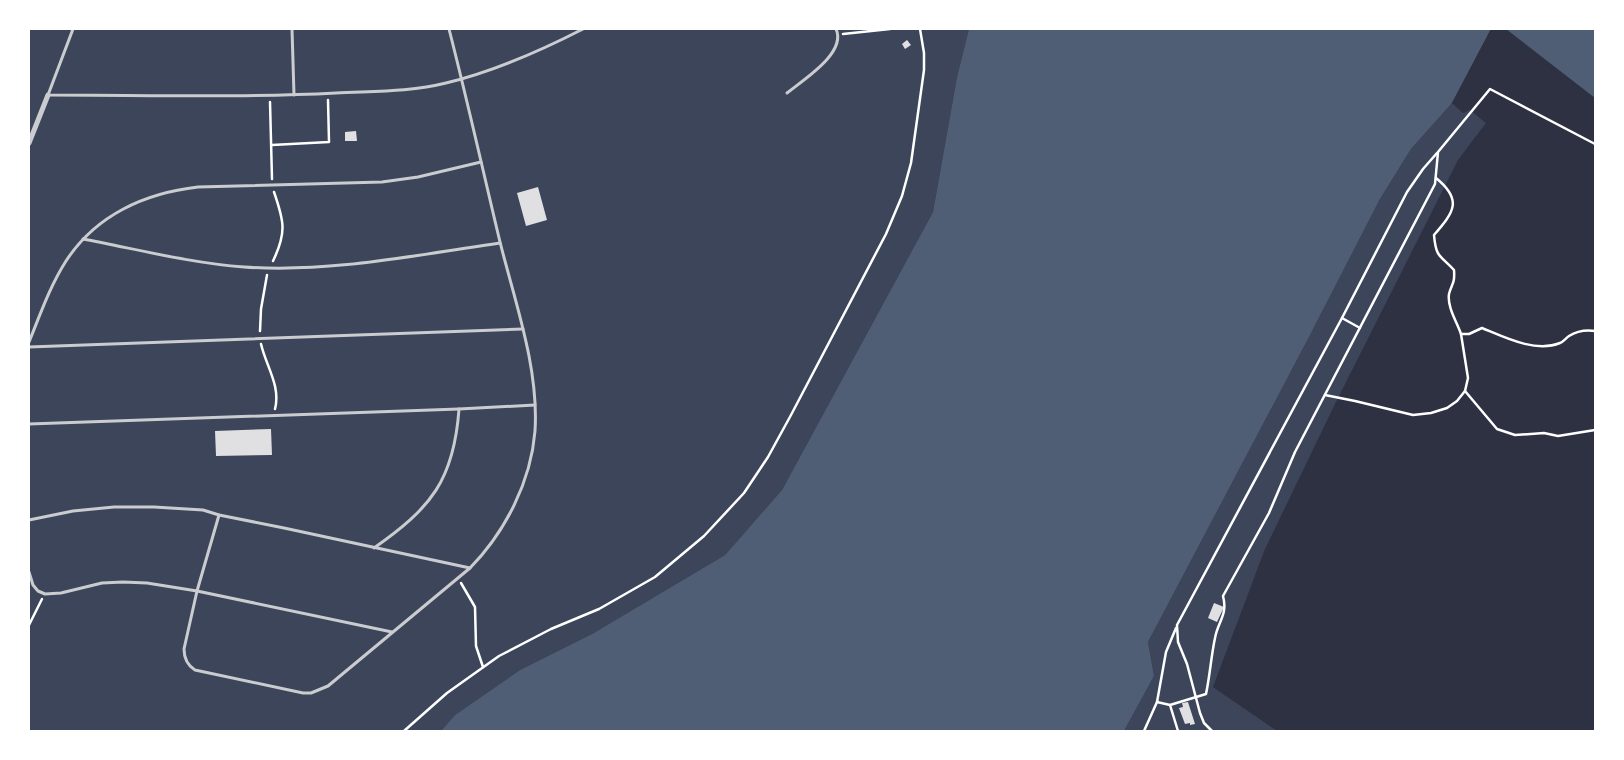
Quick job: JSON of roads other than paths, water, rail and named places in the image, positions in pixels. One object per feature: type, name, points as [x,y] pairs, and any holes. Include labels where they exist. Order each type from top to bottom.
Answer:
[{"type":"street","points":[[29,142],[48,95]]},
{"type":"lane","points":[[73,29],[48,95],[294,95],[414,89],[462,79],[524,56],[583,29]]},
{"type":"lane","points":[[292,29],[294,95]]},
{"type":"lane","points":[[218,515],[197,591],[184,655],[190,666],[196,670],[303,693],[311,693],[328,686],[458,579],[488,548],[512,509],[521,488],[533,444],[535,404],[523,329],[500,243],[449,29]]},
{"type":"lane","points":[[787,93],[826,61],[834,49],[839,34],[836,29]]},
{"type":"lane","points":[[29,342],[57,277],[69,256],[83,239],[109,216],[126,207],[162,193],[181,189],[382,182],[418,177],[481,162]]},
{"type":"lane","points":[[83,239],[195,261],[246,267],[366,264],[500,243]]},
{"type":"lane","points":[[29,347],[523,329]]},
{"type":"lane","points":[[29,424],[459,409],[535,404]]},
{"type":"lane","points":[[374,548],[404,526],[430,499],[441,484],[450,466],[455,448],[459,409]]},
{"type":"lane","points":[[29,520],[81,510],[127,506],[202,510],[218,515],[470,568]]},
{"type":"lane","points":[[29,572],[33,585],[38,591],[45,594],[61,593],[92,585],[123,582],[147,583],[197,591],[393,632]]}]
